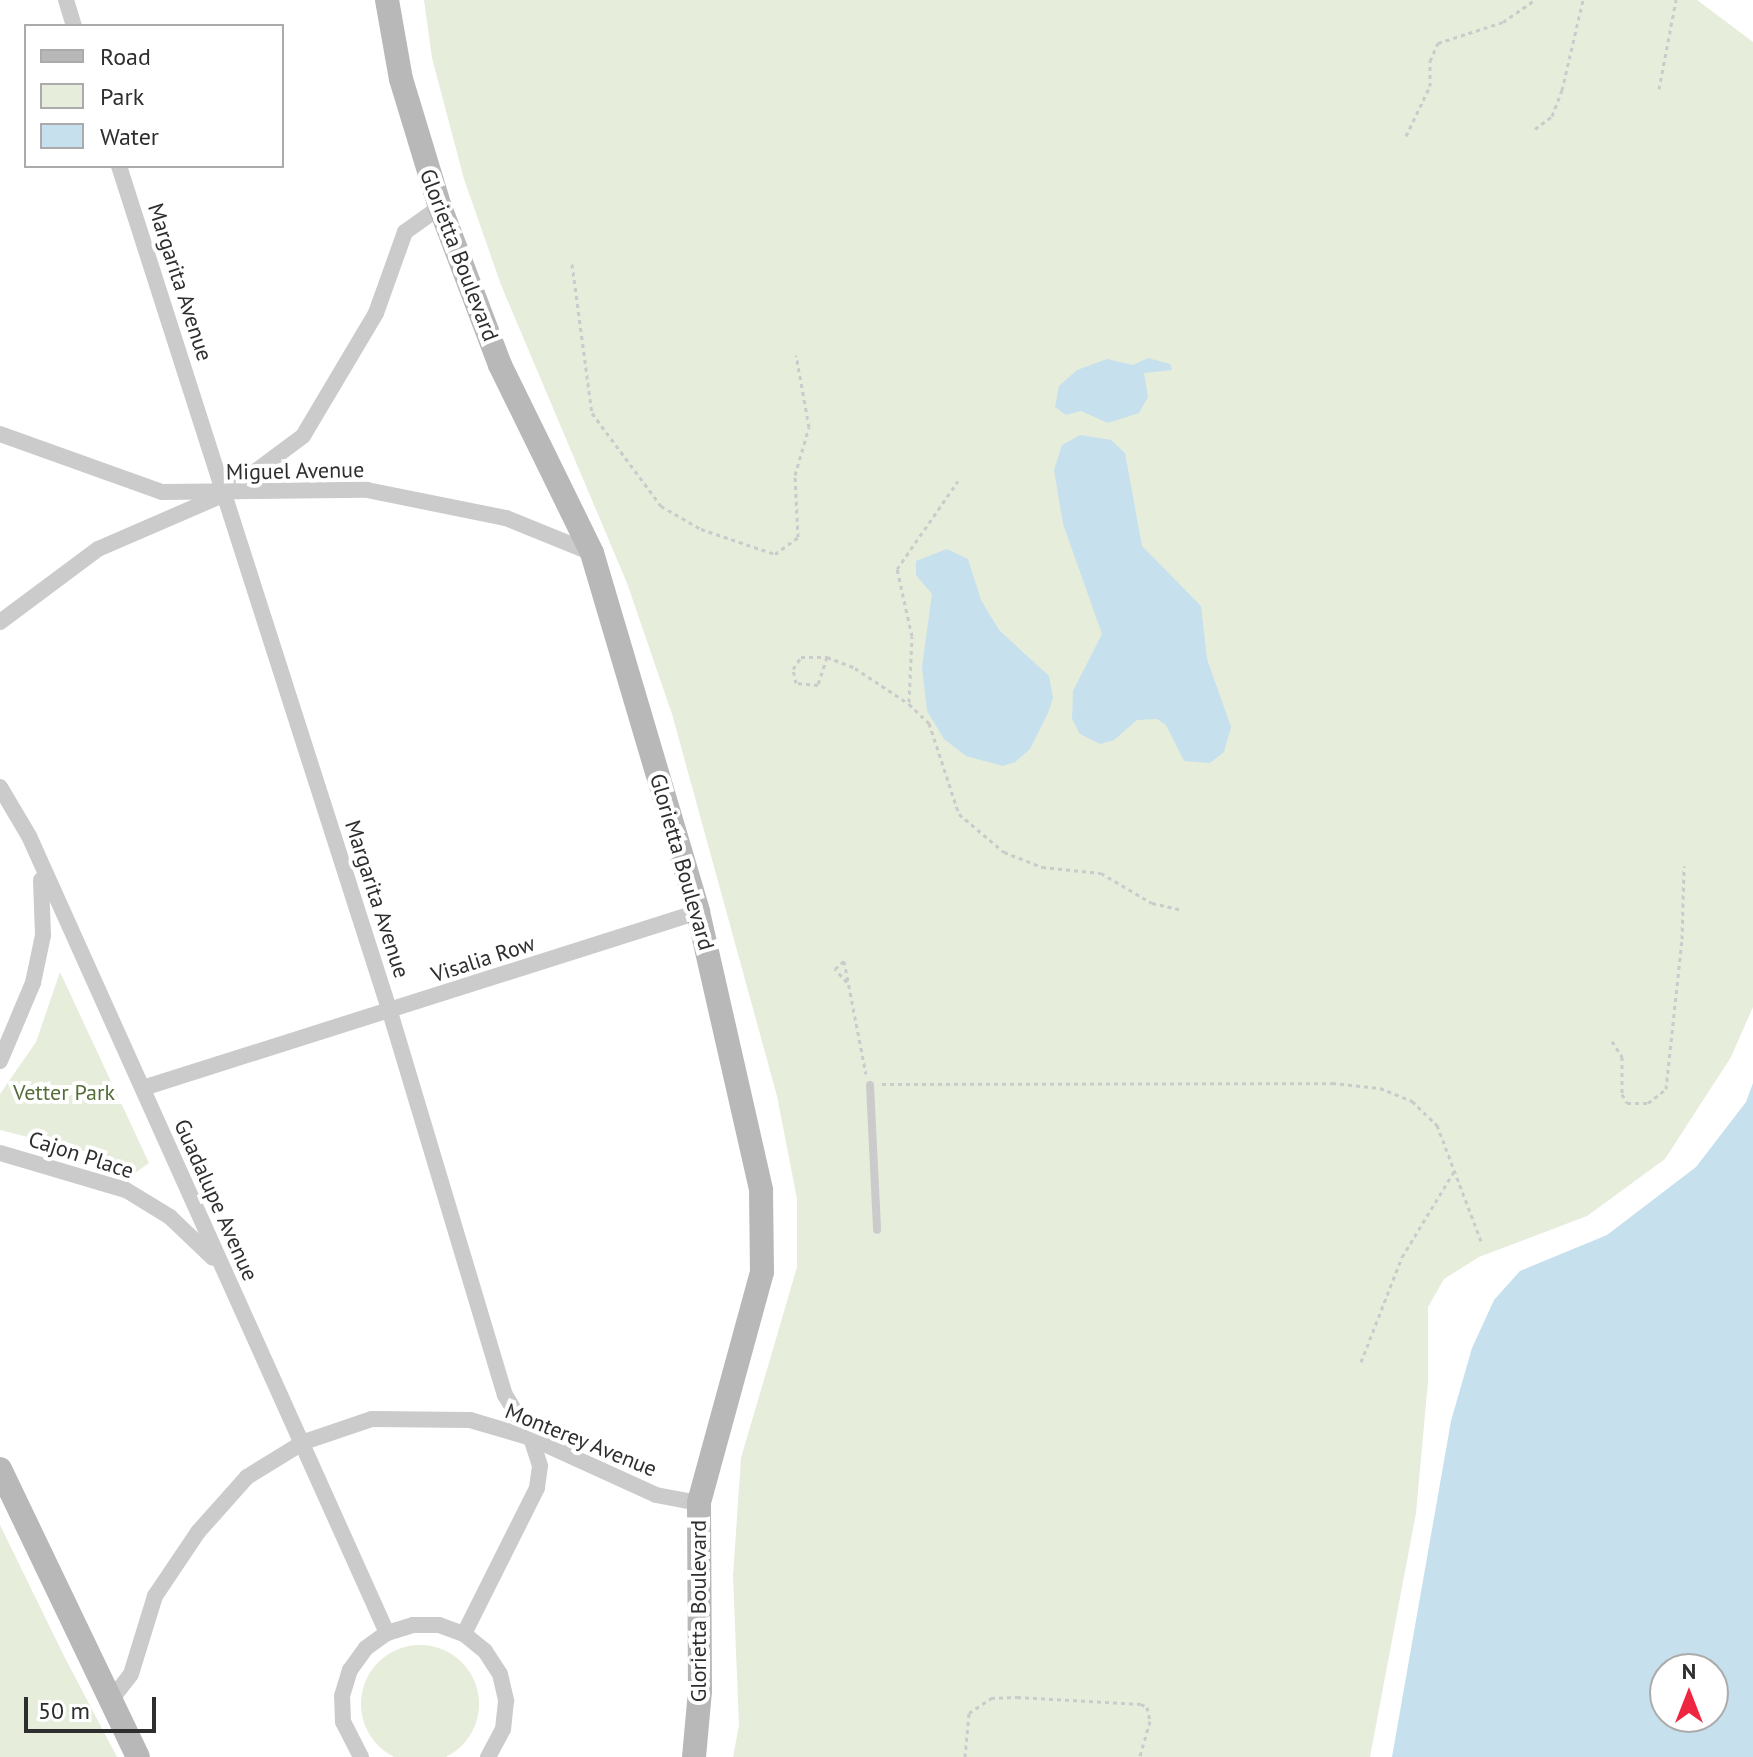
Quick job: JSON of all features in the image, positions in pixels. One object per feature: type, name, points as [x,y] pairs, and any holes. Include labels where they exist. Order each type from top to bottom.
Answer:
[{"type":"street","points":[[66,0],[73,24]]},
{"type":"street","name":"Glorietta Boulevard","points":[[387,0],[405,94],[440,207],[500,365],[592,553],[698,912],[755,1159],[765,1235],[754,1305],[699,1503],[700,1691],[694,1757]]},
{"type":"street","name":"Margarita Avenue","points":[[120,168],[390,1012],[505,1395],[531,1438],[540,1466],[537,1488],[464,1634]]},
{"type":"street","points":[[0,622],[58,574],[98,549],[225,494],[303,436],[376,313],[405,232],[440,207]]},
{"type":"street","name":"Miguel Avenue","points":[[0,434],[162,492],[225,494],[267,489],[367,490],[506,518],[592,553]]},
{"type":"street","name":"Guadalupe Avenue","points":[[0,787],[29,836],[219,1264],[304,1442],[387,1633]]},
{"type":"street","points":[[0,1061],[18,1028],[43,935],[41,878],[29,836]]},
{"type":"street","name":"Visalia Row","points":[[143,1088],[698,912]]},
{"type":"street","name":"Cajon Place","points":[[0,1153],[126,1190],[170,1217],[219,1264]]},
{"type":"street","name":"Monterey Avenue","points":[[110,1701],[131,1674],[155,1596],[198,1532],[247,1477],[304,1442],[372,1419],[422,1417],[470,1420],[531,1438],[656,1495],[699,1503]]},
{"type":"street","points":[[0,1469],[138,1757]]},
{"type":"street","points":[[361,1757],[343,1722],[342,1696],[350,1670],[366,1648],[387,1633],[439,1625],[464,1634],[485,1651],[500,1674],[506,1701],[503,1729],[488,1757]]},
{"type":"lane","points":[[870,1085],[877,1230]]},
{"type":"path","points":[[1406,136],[1430,86],[1430,61],[1438,43],[1503,22],[1534,0]]},
{"type":"path","points":[[1535,129],[1552,116],[1562,90],[1583,0]]},
{"type":"path","points":[[1659,89],[1676,0]]},
{"type":"path","points":[[572,264],[592,413],[661,506],[701,529],[775,554],[798,537],[795,475],[809,427],[796,355]]},
{"type":"path","points":[[909,704],[912,636],[897,569],[958,481]]},
{"type":"path","points":[[827,657],[818,685],[796,683],[793,669],[801,657],[827,657],[855,668],[909,704],[929,723],[959,814],[1004,852],[1042,867],[1101,873],[1152,903],[1179,909]]},
{"type":"path","points":[[1612,1041],[1622,1057],[1622,1094],[1627,1103],[1648,1103],[1666,1089],[1682,939],[1684,866]]},
{"type":"path","points":[[847,982],[835,969],[844,961],[848,968],[847,982],[870,1085],[1368,1086],[1403,1096],[1428,1114],[1455,1169],[1481,1241]]},
{"type":"path","points":[[1361,1362],[1402,1257],[1455,1169]]},
{"type":"path","points":[[965,1757],[969,1713],[991,1698],[1017,1697],[1141,1704],[1147,1707],[1150,1721],[1140,1757]]},
{"type":"green space","points":[[424,0],[1697,0],[1753,42],[1753,1007],[1731,1057],[1665,1159],[1587,1216],[1479,1257],[1444,1279],[1428,1307],[1428,1382],[1416,1513],[1370,1757],[733,1757],[739,1725],[733,1576],[741,1458],[797,1267],[797,1199],[777,1096],[672,714],[627,583],[501,285],[464,179],[432,58]]},
{"type":"green space","name":"Vetter Park","points":[[60,972],[149,1163],[135,1173],[103,1156],[0,1130],[0,1094],[36,1042]]},
{"type":"green space","points":[[0,1525],[64,1656],[117,1757],[0,1757]]},
{"type":"green space","points":[[409,1646],[431,1646],[453,1655],[469,1671],[478,1693],[478,1715],[469,1737],[462,1746],[443,1758],[397,1758],[387,1753],[371,1737],[362,1715],[362,1693],[371,1671],[387,1655]]},
{"type":"water","points":[[1148,358],[1170,364],[1172,370],[1144,373],[1148,397],[1139,413],[1108,423],[1081,411],[1066,415],[1055,407],[1059,386],[1077,370],[1107,359],[1133,365]]},
{"type":"water","points":[[1080,435],[1111,440],[1125,453],[1142,546],[1201,606],[1207,659],[1231,727],[1224,752],[1210,763],[1184,761],[1166,725],[1157,719],[1137,720],[1114,740],[1100,744],[1080,734],[1072,719],[1073,691],[1102,634],[1063,524],[1054,470],[1062,445]]},
{"type":"water","points":[[947,549],[968,559],[981,600],[999,630],[1049,676],[1053,698],[1030,749],[1015,762],[1003,766],[966,756],[944,739],[927,711],[922,667],[932,594],[916,575],[916,561]]},
{"type":"water","points":[[1753,1083],[1753,1757],[1392,1757],[1451,1421],[1472,1348],[1494,1300],[1520,1271],[1607,1235],[1696,1167],[1746,1102]]}]
